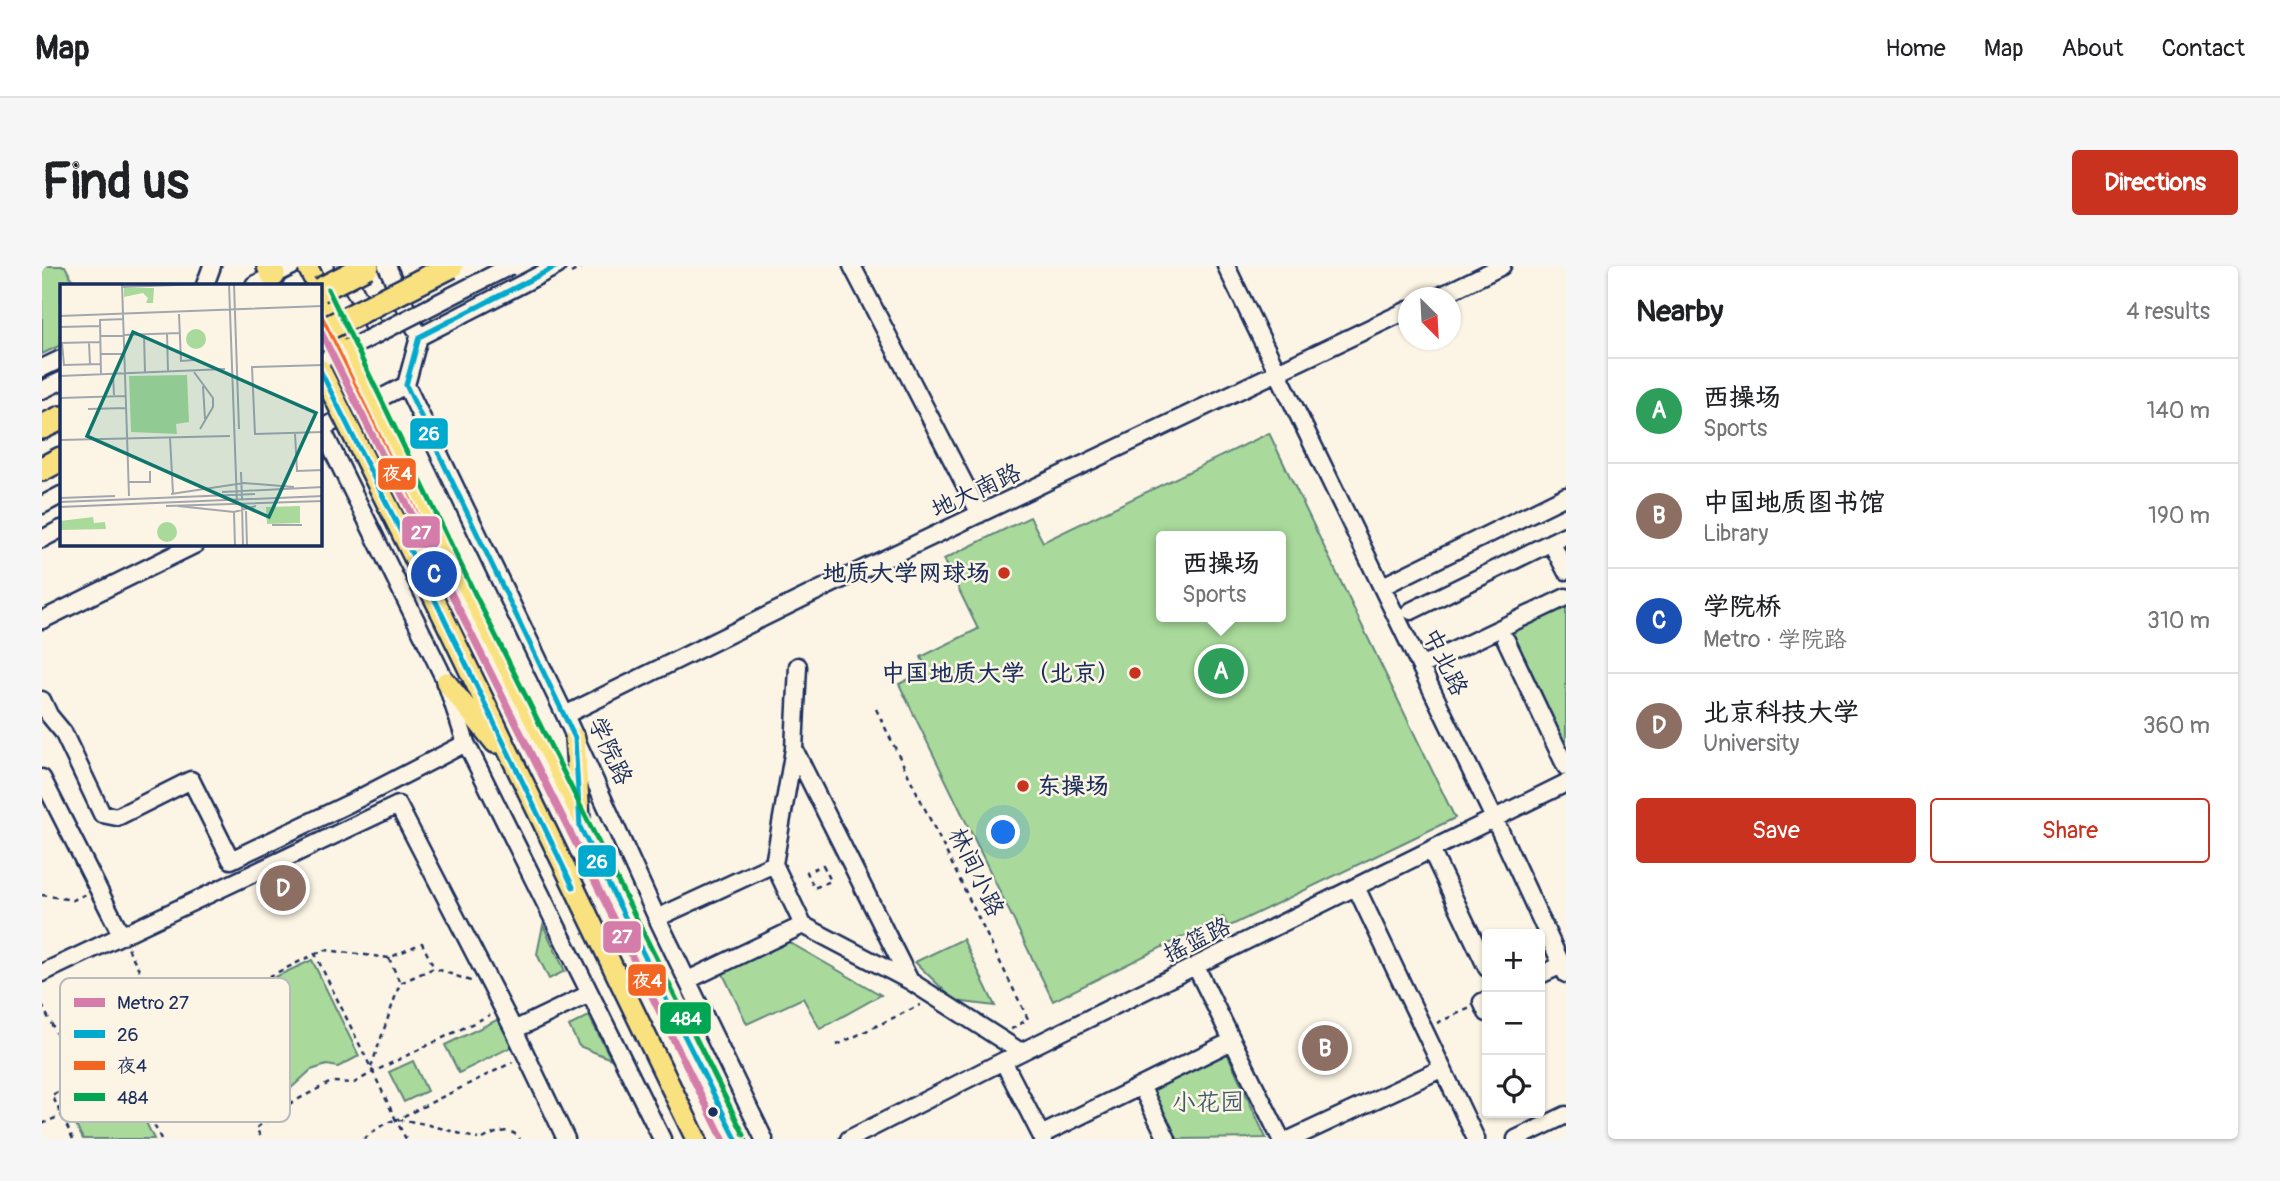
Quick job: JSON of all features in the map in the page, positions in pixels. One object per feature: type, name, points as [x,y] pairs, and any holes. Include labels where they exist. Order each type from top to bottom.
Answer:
[{"type":"highway","points":[[322,290],[367,266]]},
{"type":"highway","points":[[322,331],[451,266]]},
{"type":"highway","points":[[42,427],[60,418]]},
{"type":"highway","points":[[42,468],[60,459]]},
{"type":"main road","points":[[307,266],[316,284]]},
{"type":"main road","points":[[322,295],[467,598],[736,1139]]},
{"type":"main road","points":[[322,373],[696,1139]]},
{"type":"main road","points":[[446,682],[516,769]]},
{"type":"main road","points":[[575,738],[580,827]]},
{"type":"street","points":[[205,284],[212,266]]},
{"type":"street","points":[[342,266],[377,334]]},
{"type":"street","points":[[322,428],[406,386],[419,337],[387,266]]},
{"type":"street","points":[[322,362],[510,266]]},
{"type":"street","points":[[419,337],[557,266]]},
{"type":"street","points":[[852,266],[980,514]]},
{"type":"street","name":"中北路","points":[[1226,266],[1563,962]]},
{"type":"street","points":[[1459,287],[1502,266]]},
{"type":"street","name":"地大南路","points":[[565,715],[1398,315]]},
{"type":"street","points":[[42,368],[60,359]]},
{"type":"street","points":[[42,390],[60,381]]},
{"type":"street","name":"学院路","points":[[406,386],[565,715],[657,918],[764,1139]]},
{"type":"street","points":[[322,431],[446,682],[466,743],[662,1139]]},
{"type":"street","points":[[42,505],[60,496]]},
{"type":"street","points":[[1383,586],[1566,496]]},
{"type":"street","points":[[42,538],[60,529]]},
{"type":"street","points":[[1411,611],[1559,538],[1566,571]]},
{"type":"street","points":[[42,620],[191,546]]},
{"type":"street","points":[[1421,666],[1566,597]]},
{"type":"street","points":[[1506,640],[1566,767]]},
{"type":"street","points":[[799,666],[794,749],[774,864],[803,925],[910,981],[1021,1052]]},
{"type":"street","points":[[42,700],[62,732],[102,814],[117,817],[191,780],[231,860],[466,743]]},
{"type":"street","points":[[794,749],[910,981]]},
{"type":"street","points":[[42,778],[122,936]]},
{"type":"street","name":"摇篮路","points":[[849,1139],[1566,783]]},
{"type":"street","points":[[42,973],[398,805],[514,1030],[566,1139]]},
{"type":"street","points":[[1431,850],[1482,957]]},
{"type":"street","points":[[657,918],[774,864]]},
{"type":"street","points":[[1356,887],[1476,1139]]},
{"type":"street","points":[[688,980],[803,925]]},
{"type":"street","points":[[1545,972],[1563,962]]},
{"type":"street","points":[[1196,967],[1281,1139]]},
{"type":"street","points":[[514,1030],[589,993]]},
{"type":"street","points":[[1003,1061],[1042,1137],[1232,1041]]},
{"type":"street","points":[[1291,1139],[1441,1069]]},
{"type":"street","points":[[1141,1086],[1167,1139]]},
{"type":"street","points":[[1516,1139],[1539,1119],[1566,1115]]},
{"type":"path","name":"林间小路","points":[[876,709],[1028,1019],[998,1037]]},
{"type":"path","points":[[823,865],[827,872],[831,881],[814,888],[807,872],[823,865]]},
{"type":"path","points":[[42,895],[73,900],[97,888]]},
{"type":"path","points":[[122,936],[143,978]]},
{"type":"path","points":[[266,978],[326,950],[389,958],[422,943],[434,968]]},
{"type":"path","points":[[315,954],[406,1139]]},
{"type":"path","points":[[372,1069],[400,983],[389,958]]},
{"type":"path","points":[[400,983],[434,968],[469,980],[494,993]]},
{"type":"path","points":[[837,1045],[935,998]]},
{"type":"path","points":[[42,1005],[60,1041]]},
{"type":"path","points":[[1423,1030],[1482,1007]]},
{"type":"path","points":[[291,1103],[331,1082],[354,1083],[372,1069],[502,1009]]},
{"type":"path","points":[[364,1139],[377,1128],[526,1056]]},
{"type":"path","points":[[60,1091],[52,1095],[60,1111]]},
{"type":"path","points":[[42,1124],[60,1116]]},
{"type":"path","points":[[396,1120],[481,1139],[508,1130],[516,1133],[520,1139]]},
{"type":"path","points":[[65,1122],[73,1139]]},
{"type":"path","points":[[153,1122],[161,1139]]},
{"type":"path","points":[[262,1139],[256,1128],[264,1122]]},
{"type":"green space","points":[[42,266],[65,266],[74,284],[60,284],[60,345],[42,354]]},
{"type":"green space","points":[[1269,433],[1455,818],[1228,927],[1223,917],[1053,1001],[899,684],[927,670],[921,657],[978,629],[944,559],[1030,517],[1043,542]]},
{"type":"green space","points":[[1566,604],[1566,750],[1510,631]]},
{"type":"green space","points":[[543,925],[565,971],[549,979],[537,954]]},
{"type":"green space","points":[[963,939],[995,1006],[955,1001],[915,962]]},
{"type":"green space","points":[[787,941],[881,995],[820,1029],[803,998],[747,1024],[722,972]]},
{"type":"green space","points":[[312,960],[359,1056],[338,1067],[327,1065],[311,1070],[290,1089],[290,978],[273,978]]},
{"type":"green space","points":[[505,1016],[519,1043],[459,1073],[445,1045]]},
{"type":"green space","points":[[589,1016],[611,1059],[579,1046],[569,1026]]},
{"type":"green space","name":"小花园","points":[[1227,1053],[1266,1138],[1175,1139],[1151,1088]]},
{"type":"green space","points":[[413,1061],[427,1091],[404,1102],[389,1072]]},
{"type":"green space","points":[[74,1122],[146,1122],[154,1139],[83,1139]]},
{"type":"metro line","name":"27","points":[[322,334],[723,1139]]},
{"type":"transit line","name":"26","points":[[557,266],[419,337],[406,385],[575,738],[580,827],[736,1139]]},
{"type":"transit line","name":"484","points":[[328,289],[475,594],[744,1135]]},
{"type":"transit line","name":"夜4","points":[[322,318],[459,602],[726,1139]]},
{"type":"transit line","name":"26","points":[[322,374],[441,612],[573,887]]},
{"type":"place","name":"地质大学网球场","points":[[1004,573]]},
{"type":"place","name":"学院桥","points":[[434,574]]},
{"type":"place","name":"西操场","points":[[1221,671]]},
{"type":"place","name":"中国地质大学（北京）","points":[[1135,673]]},
{"type":"place","name":"东操场","points":[[1023,786]]},
{"type":"place","name":"北京科技大学","points":[[283,888]]},
{"type":"place","name":"中国地质图书馆","points":[[1325,1048]]}]
